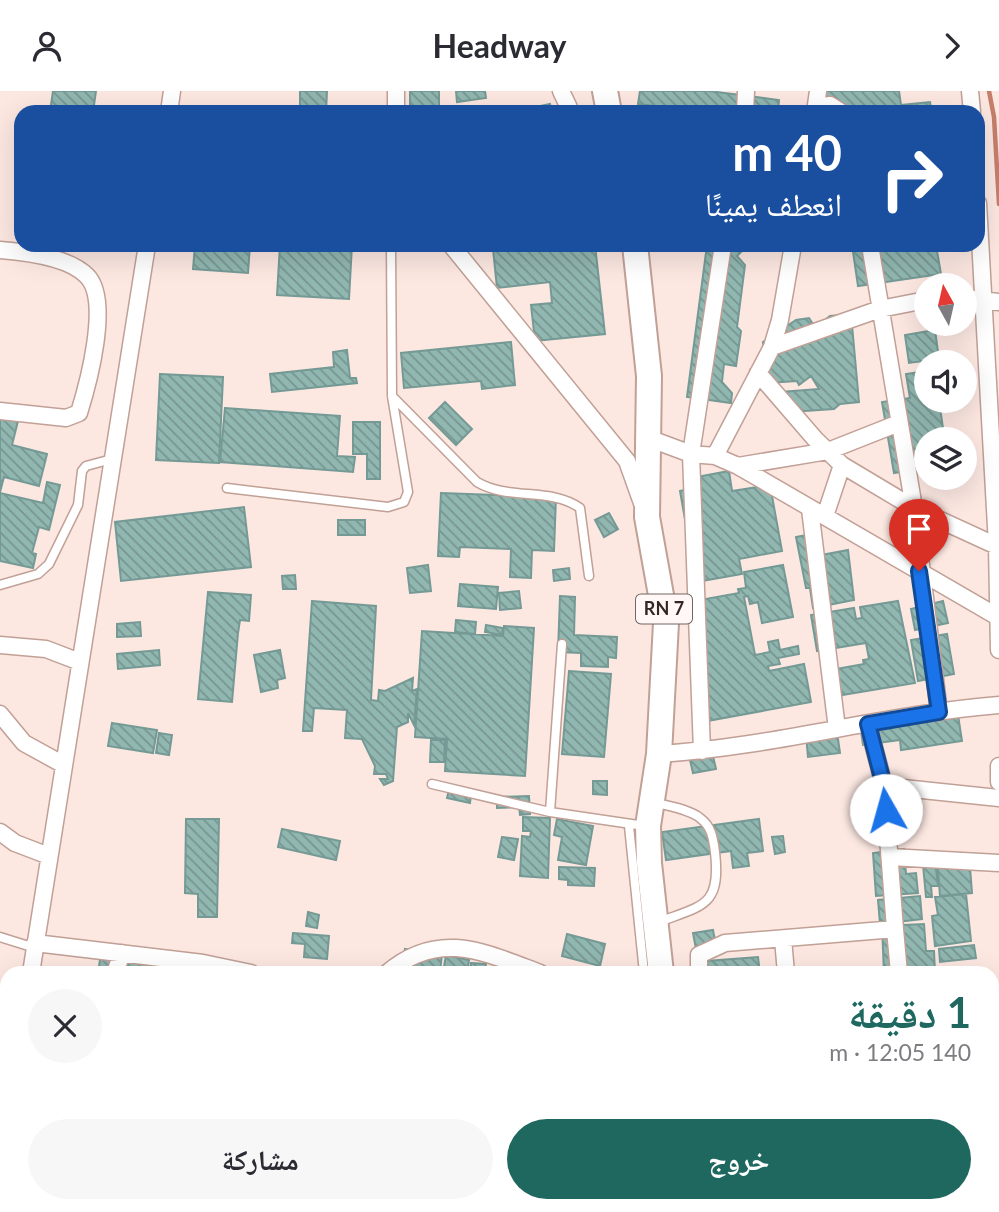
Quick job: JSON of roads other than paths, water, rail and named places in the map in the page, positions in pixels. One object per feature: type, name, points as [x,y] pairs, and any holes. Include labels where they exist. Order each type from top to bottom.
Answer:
[{"type":"main road","name":"RN 7","points":[[636,252],[649,376],[647,517],[666,623],[659,754],[651,801],[639,826],[660,966]]},
{"type":"street","points":[[0,250],[69,264],[87,275],[96,296],[97,328],[79,413],[66,418],[0,411]]},
{"type":"street","points":[[32,966],[146,252]]},
{"type":"street","points":[[457,252],[627,461],[647,517]]},
{"type":"street","points":[[702,751],[691,454],[722,252]]},
{"type":"street","points":[[715,456],[772,347],[780,320],[792,252]]},
{"type":"street","points":[[871,252],[914,508],[919,571],[939,712]]},
{"type":"street","points":[[985,252],[992,301],[999,650]]},
{"type":"street","points":[[772,347],[880,309],[914,302]]},
{"type":"street","points":[[758,373],[842,465],[914,508],[998,546]]},
{"type":"street","points":[[738,466],[828,451],[899,423]]},
{"type":"street","points":[[648,438],[691,454],[715,456],[738,466],[998,617]]},
{"type":"street","points":[[825,516],[842,465]]},
{"type":"street","points":[[810,509],[837,729]]},
{"type":"street","points":[[666,623],[698,617]]},
{"type":"street","points":[[0,645],[46,649],[80,662]]},
{"type":"street","points":[[659,754],[702,751],[939,712],[999,705]]},
{"type":"street","points":[[0,714],[24,743],[64,765]]},
{"type":"street","points":[[868,724],[884,786],[898,966]]},
{"type":"street","points":[[999,766],[999,782]]},
{"type":"street","points":[[884,786],[999,798]]},
{"type":"street","points":[[0,832],[15,843],[49,856]]},
{"type":"street","points":[[890,857],[999,863]]},
{"type":"street","points":[[699,966],[699,955],[714,946],[895,929]]},
{"type":"street","points":[[783,939],[785,966]]},
{"type":"street","points":[[35,945],[122,953],[192,966]]},
{"type":"street","points":[[395,966],[405,958],[427,949],[452,947],[479,951],[521,966]]},
{"type":"street","points":[[117,966],[122,953]]},
{"type":"lane","points":[[227,488],[397,506],[404,502],[408,492],[392,396],[391,252]]},
{"type":"lane","points":[[392,396],[477,482],[495,489],[568,499],[580,508],[589,576]]},
{"type":"lane","points":[[0,585],[38,574],[49,564],[78,505],[82,471],[86,466],[112,459]]},
{"type":"lane","points":[[550,812],[562,644]]},
{"type":"lane","points":[[432,784],[550,812],[639,826],[644,966]]},
{"type":"lane","points":[[651,801],[699,817],[712,831],[718,879],[711,896],[699,907],[655,924]]},
{"type":"lane","points":[[0,937],[35,945]]},
{"type":"waterway","points":[[989,91],[994,117],[999,204]]}]
